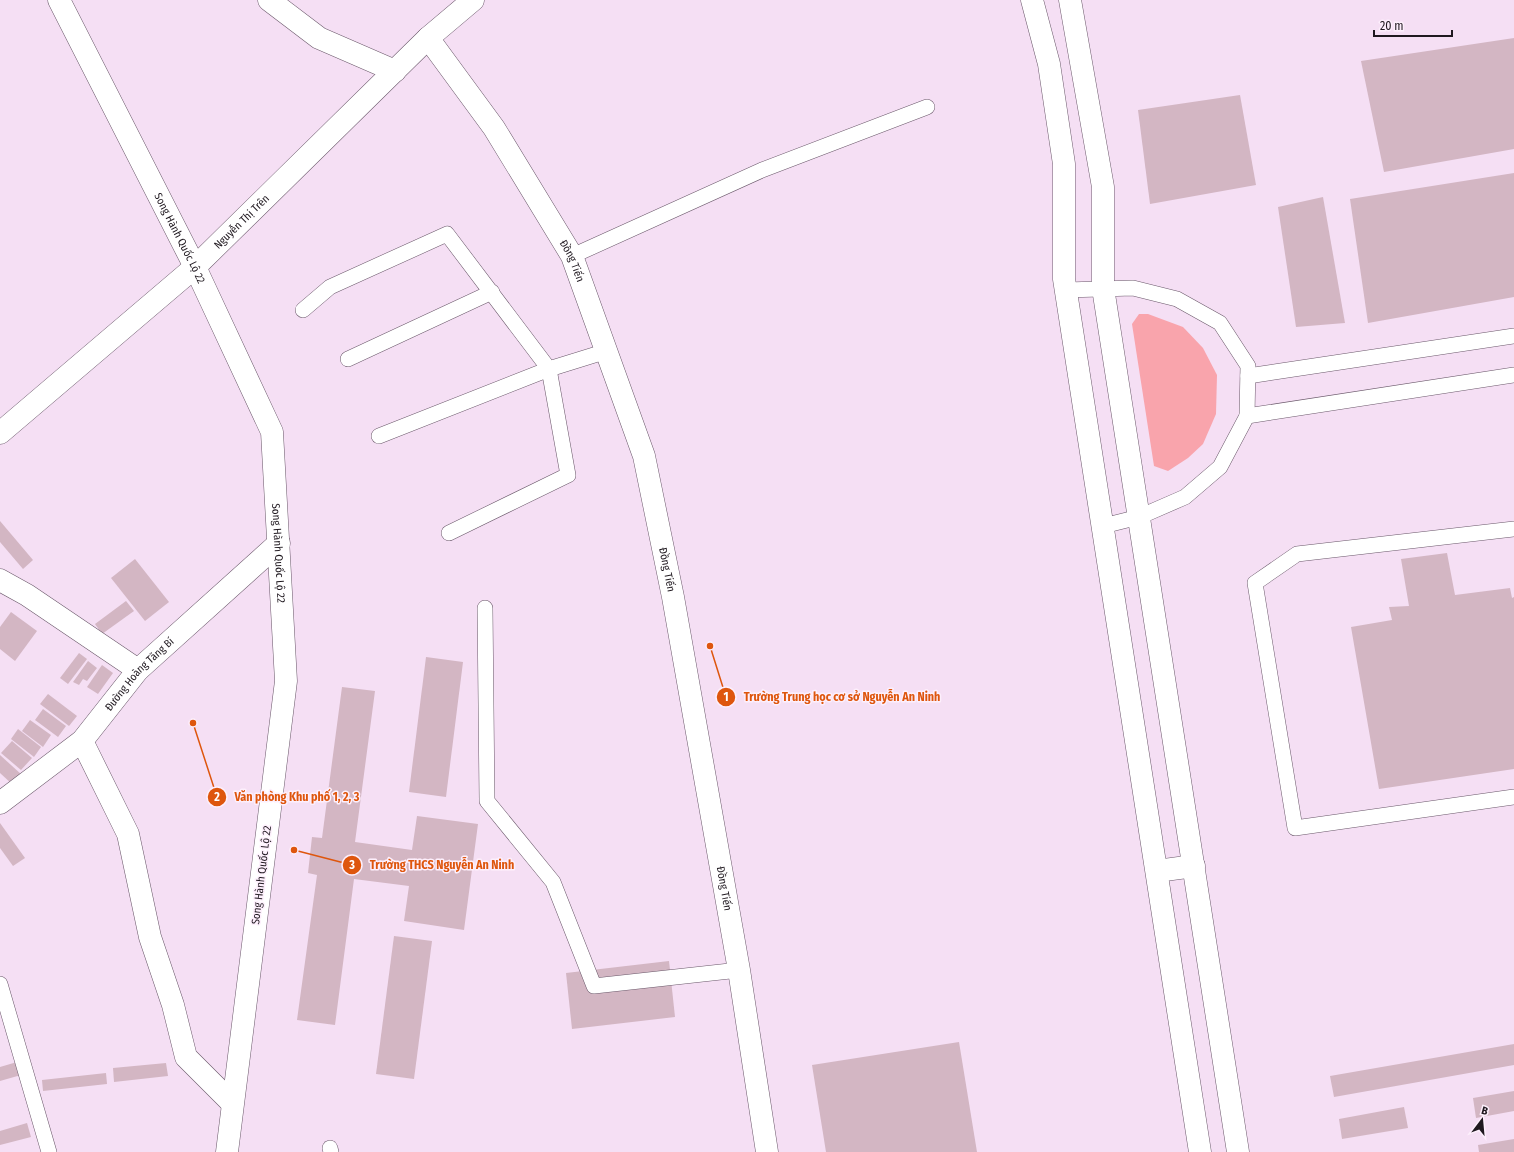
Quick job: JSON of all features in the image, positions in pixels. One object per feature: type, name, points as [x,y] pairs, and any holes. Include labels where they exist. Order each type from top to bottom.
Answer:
[{"type":"street","name":"Song Hành Quốc Lộ 22","points":[[59,0],[195,267],[272,432],[286,681],[227,1152]]},
{"type":"street","points":[[269,0],[318,38],[395,71]]},
{"type":"street","name":"Nguyễn Thị Trên","points":[[0,433],[195,267],[428,38],[472,0]]},
{"type":"street","points":[[1032,0],[1050,64],[1064,164],[1064,280],[1200,1152]]},
{"type":"street","points":[[1070,0],[1103,186],[1103,288],[1238,1152]]},
{"type":"street","name":"Đồng Tiến","points":[[428,38],[494,128],[572,256],[644,456],[673,597],[739,970],[767,1152]]},
{"type":"street","name":"Đường Hoàng Tăng Bí","points":[[0,803],[82,741],[138,670],[279,543]]},
{"type":"street","points":[[0,580],[27,595],[138,670]]},
{"type":"street","points":[[82,741],[128,834],[150,937],[173,1005],[186,1058],[232,1103]]},
{"type":"street","points":[[1157,871],[1194,866]]},
{"type":"lane","points":[[572,256],[762,170],[927,107]]},
{"type":"lane","points":[[303,310],[330,287],[447,234],[550,369],[568,475],[449,533]]},
{"type":"lane","points":[[1066,290],[1133,288],[1177,298],[1220,323],[1248,366],[1247,416],[1220,467],[1185,497],[1139,517],[1102,526]]},
{"type":"lane","points":[[348,359],[492,292]]},
{"type":"lane","points":[[1248,376],[1514,336]]},
{"type":"lane","points":[[379,436],[550,369],[607,351]]},
{"type":"lane","points":[[1247,416],[1514,375]]},
{"type":"lane","points":[[1514,529],[1297,554],[1255,583],[1295,828],[1514,797]]},
{"type":"lane","points":[[485,608],[487,801],[553,882],[594,986],[739,970]]},
{"type":"lane","points":[[0,984],[49,1152]]},
{"type":"lane","points":[[222,1152],[227,1152]]},
{"type":"shaded area","points":[[1139,314],[1148,314],[1183,327],[1203,348],[1217,375],[1216,414],[1203,444],[1188,458],[1168,471],[1154,466],[1132,324]]},
{"type":"building","points":[[1514,38],[1514,149],[1384,172],[1361,61]]},
{"type":"building","points":[[1240,95],[1256,185],[1150,204],[1138,110]]},
{"type":"building","points":[[1514,173],[1514,297],[1368,323],[1350,199]]},
{"type":"building","points":[[1323,197],[1345,323],[1296,327],[1278,207]]},
{"type":"building","points":[[0,521],[33,560],[23,569],[0,542]]},
{"type":"building","points":[[1447,553],[1455,595],[1510,588],[1512,598],[1514,597],[1514,769],[1379,789],[1351,627],[1392,620],[1389,607],[1409,606],[1401,559]]},
{"type":"building","points":[[135,559],[169,602],[145,621],[111,578]]},
{"type":"building","points":[[126,601],[134,611],[102,634],[95,624]]},
{"type":"building","points":[[11,612],[37,631],[15,661],[0,649],[0,627]]},
{"type":"building","points":[[79,653],[87,659],[68,684],[60,678]]},
{"type":"building","points":[[426,657],[463,662],[446,797],[409,792]]},
{"type":"building","points":[[88,661],[97,668],[87,681],[83,679],[79,685],[73,682]]},
{"type":"building","points":[[102,665],[113,673],[98,694],[87,687]]},
{"type":"building","points":[[342,687],[375,691],[355,842],[412,850],[417,816],[478,824],[464,930],[404,921],[409,886],[354,879],[335,1025],[297,1020],[317,875],[308,873],[312,837],[322,838]]},
{"type":"building","points":[[48,694],[77,716],[69,726],[40,704]]},
{"type":"building","points":[[43,709],[66,726],[58,737],[35,720]]},
{"type":"building","points":[[30,720],[51,735],[43,747],[22,731]]},
{"type":"building","points":[[18,729],[41,747],[34,757],[11,739]]},
{"type":"building","points":[[12,741],[32,758],[21,770],[1,753]]},
{"type":"building","points":[[0,755],[22,775],[13,785],[0,773]]},
{"type":"building","points":[[0,823],[25,858],[13,866],[0,848]]},
{"type":"building","points":[[394,936],[432,941],[414,1079],[376,1074]]},
{"type":"building","points":[[669,961],[675,1017],[572,1029],[566,973]]},
{"type":"building","points":[[959,1042],[977,1152],[826,1152],[812,1065]]},
{"type":"building","points":[[1514,1044],[1514,1065],[1334,1097],[1330,1076]]},
{"type":"building","points":[[17,1062],[21,1075],[0,1081],[0,1067]]},
{"type":"building","points":[[166,1063],[168,1076],[114,1082],[113,1068]]},
{"type":"building","points":[[106,1073],[107,1084],[43,1091],[42,1080]]},
{"type":"building","points":[[1514,1091],[1514,1111],[1476,1118],[1473,1098]]},
{"type":"building","points":[[1404,1107],[1408,1128],[1342,1139],[1339,1119]]},
{"type":"building","points":[[27,1123],[31,1137],[0,1145],[0,1131]]},
{"type":"building","points":[[1514,1139],[1514,1152],[1479,1152],[1478,1145]]},
{"type":"place","name":"Trường Trung học cơ sở Nguyễn An Ninh","points":[[710,646]]},
{"type":"place","name":"Văn phòng Khu phố 1, 2, 3","points":[[193,723]]},
{"type":"place","name":"Trường THCS Nguyễn An Ninh","points":[[294,850]]}]
